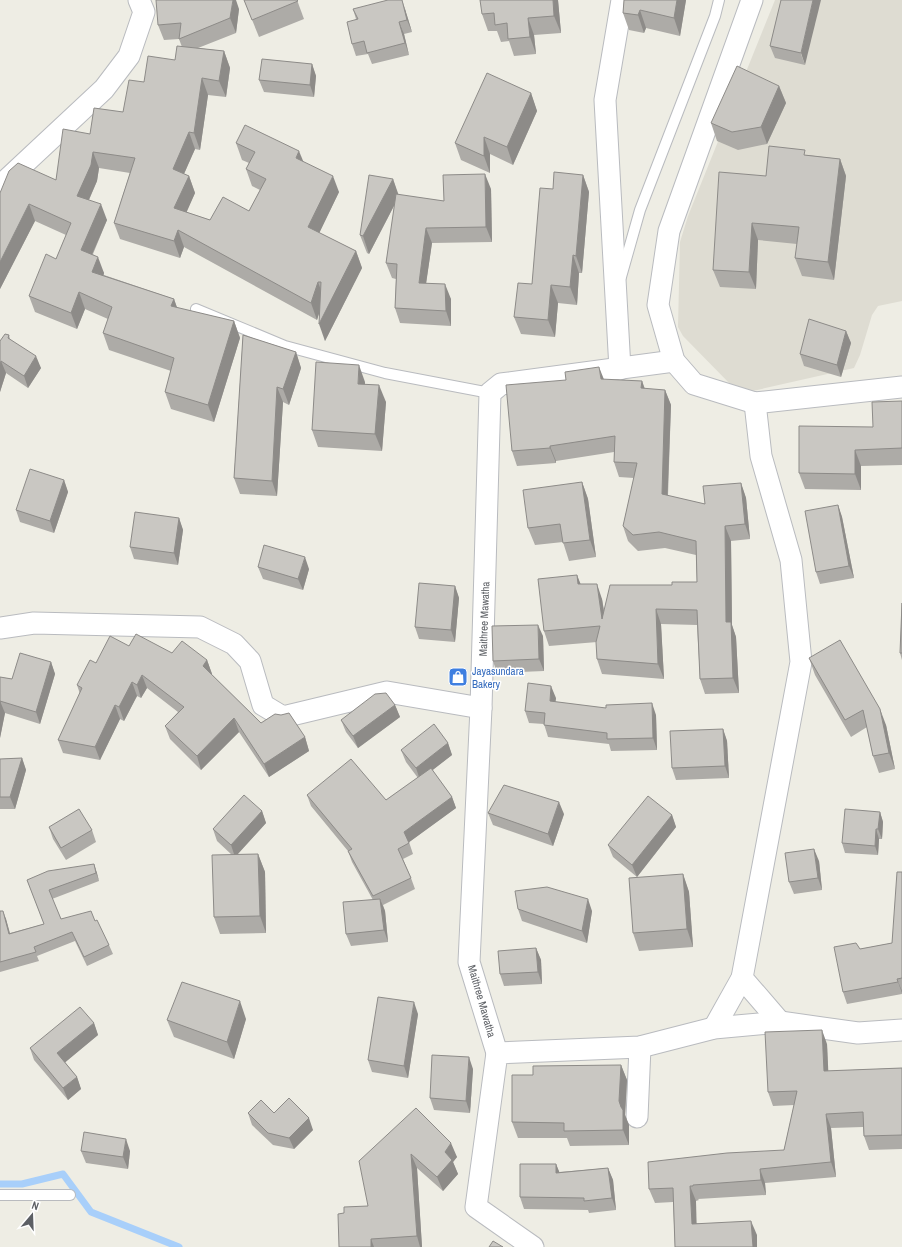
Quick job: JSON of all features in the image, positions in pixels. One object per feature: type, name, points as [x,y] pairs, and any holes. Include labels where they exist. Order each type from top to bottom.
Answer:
[{"type":"street","points":[[620,369],[605,100],[622,0]]},
{"type":"street","points":[[752,0],[669,232],[658,305],[674,361],[694,384],[755,403],[902,387]]},
{"type":"street","points":[[0,186],[104,88],[130,56],[145,7]]},
{"type":"street","points":[[490,393],[501,384],[674,361]]},
{"type":"street","name":"Maithree Mawatha","points":[[490,393],[481,708],[470,962],[497,1053]]},
{"type":"street","points":[[714,1028],[742,978],[801,662],[791,560],[761,456],[755,403]]},
{"type":"street","points":[[0,628],[34,623],[200,627],[234,644],[250,661],[263,705],[283,717],[387,692],[481,708]]},
{"type":"street","points":[[742,978],[780,1022]]},
{"type":"street","points":[[533,1247],[476,1207],[497,1053],[640,1047],[714,1028],[780,1022],[858,1033],[902,1030]]},
{"type":"street","points":[[637,1117],[640,1047]]},
{"type":"lane","points":[[616,297],[640,210],[715,16],[719,0]]},
{"type":"lane","points":[[196,309],[285,346],[386,373],[490,393]]},
{"type":"lane","points":[[0,1195],[70,1195]]},
{"type":"shaded area","points":[[775,0],[902,0],[902,301],[878,306],[872,315],[860,355],[854,368],[748,392],[732,386],[683,336],[678,327],[680,242],[688,216]]},
{"type":"building","points":[[156,0],[233,0],[230,18],[179,39],[181,23],[158,25]]},
{"type":"building","points":[[244,0],[297,0],[298,1],[252,20]]},
{"type":"building","points":[[388,0],[402,0],[407,20],[399,22],[405,43],[367,53],[364,41],[352,44],[347,22],[358,19],[353,9]]},
{"type":"building","points":[[480,0],[553,0],[554,16],[528,18],[530,37],[508,39],[507,23],[495,25],[494,13],[482,14]]},
{"type":"building","points":[[624,0],[677,0],[674,18],[640,10],[638,15],[623,13]]},
{"type":"building","points":[[781,0],[813,0],[801,53],[770,46]]},
{"type":"building","points":[[177,46],[224,51],[219,81],[202,78],[194,133],[189,132],[173,169],[189,176],[174,208],[210,220],[223,197],[249,211],[266,179],[246,169],[255,152],[236,143],[245,125],[299,151],[296,158],[333,176],[308,227],[356,251],[319,324],[321,282],[318,282],[311,303],[178,230],[174,241],[114,223],[135,158],[93,152],[91,165],[77,196],[101,204],[81,250],[98,257],[92,272],[174,299],[171,306],[234,321],[208,405],[165,392],[174,358],[103,333],[112,307],[79,292],[71,313],[29,296],[46,254],[56,259],[71,223],[29,204],[0,262],[0,193],[9,171],[18,163],[56,180],[63,129],[90,134],[94,108],[123,112],[129,80],[144,82],[148,56],[175,60]]},
{"type":"building","points":[[262,59],[312,64],[310,85],[259,80]]},
{"type":"building","points":[[737,66],[779,86],[761,127],[732,132],[711,123]]},
{"type":"building","points":[[487,73],[531,93],[507,147],[484,137],[484,156],[455,143]]},
{"type":"building","points":[[769,146],[805,150],[804,155],[840,159],[828,262],[795,258],[799,227],[752,223],[749,272],[713,270],[719,172],[766,176]]},
{"type":"building","points":[[554,172],[583,175],[576,256],[573,255],[570,287],[551,285],[548,320],[514,317],[518,283],[532,284],[540,188],[553,189]]},
{"type":"building","points":[[485,174],[486,227],[426,228],[419,283],[445,284],[446,311],[395,308],[397,264],[386,263],[396,194],[444,201],[443,175]]},
{"type":"building","points":[[369,175],[393,179],[363,236],[360,235]]},
{"type":"building","points":[[809,319],[846,331],[837,365],[800,354]]},
{"type":"building","points":[[5,334],[9,335],[8,338],[36,356],[24,376],[1,361],[0,365],[0,341]]},
{"type":"building","points":[[243,335],[296,352],[283,389],[277,387],[272,481],[234,478]]},
{"type":"building","points":[[316,362],[359,365],[358,384],[379,385],[375,434],[312,430]]},
{"type":"building","points":[[599,367],[601,379],[642,381],[641,388],[665,390],[662,494],[705,504],[703,486],[741,483],[745,524],[725,526],[726,622],[731,622],[733,678],[700,679],[697,610],[656,609],[658,664],[597,659],[596,642],[600,626],[544,631],[538,579],[577,575],[578,584],[597,584],[602,619],[610,585],[672,585],[672,582],[697,582],[696,541],[659,532],[633,535],[623,526],[637,463],[614,462],[615,436],[550,446],[550,448],[512,451],[506,385],[566,380],[565,372]]},
{"type":"building","points":[[902,401],[902,448],[855,450],[855,474],[799,473],[799,426],[873,427],[872,402]]},
{"type":"building","points":[[30,469],[64,480],[50,521],[16,510]]},
{"type":"building","points":[[582,482],[590,540],[563,543],[560,524],[528,528],[523,490]]},
{"type":"building","points":[[838,505],[849,566],[816,572],[805,511]]},
{"type":"building","points":[[135,512],[179,518],[174,553],[130,547]]},
{"type":"building","points":[[264,545],[305,557],[298,579],[258,567]]},
{"type":"building","points":[[419,583],[455,586],[451,630],[415,627]]},
{"type":"building","points":[[902,603],[902,653],[900,653]]},
{"type":"building","points":[[538,625],[539,659],[493,661],[492,626]]},
{"type":"building","points":[[136,634],[172,653],[182,641],[207,660],[203,666],[261,723],[275,714],[281,715],[289,713],[305,737],[264,764],[234,718],[197,756],[165,726],[184,707],[142,675],[137,685],[132,682],[119,707],[115,705],[95,747],[58,740],[82,688],[77,685],[90,660],[96,663],[110,636],[129,646]]},
{"type":"building","points":[[840,640],[880,709],[889,753],[873,756],[863,710],[845,720],[809,658]]},
{"type":"building","points":[[20,653],[51,662],[36,712],[0,701],[0,677],[12,679]]},
{"type":"building","points":[[528,683],[551,686],[550,701],[606,708],[606,705],[652,703],[653,738],[607,739],[607,733],[544,725],[545,713],[525,711]]},
{"type":"building","points":[[386,693],[395,705],[353,736],[341,720],[375,694]]},
{"type":"building","points":[[434,724],[448,743],[416,768],[401,750]]},
{"type":"building","points":[[723,729],[725,766],[672,768],[670,731]]},
{"type":"building","points":[[22,758],[10,797],[0,797],[0,759]]},
{"type":"building","points":[[351,759],[386,800],[431,768],[452,797],[404,832],[409,843],[398,849],[411,878],[373,896],[348,851],[352,849],[307,795]]},
{"type":"building","points":[[504,785],[559,802],[548,834],[488,813]]},
{"type":"building","points":[[244,795],[262,811],[231,845],[213,829]]},
{"type":"building","points":[[648,796],[672,815],[632,865],[608,845]]},
{"type":"building","points":[[79,809],[92,830],[61,848],[49,827]]},
{"type":"building","points":[[845,809],[880,812],[878,829],[876,829],[875,846],[842,843]]},
{"type":"building","points":[[814,849],[818,878],[789,882],[785,853]]},
{"type":"building","points":[[258,854],[260,916],[214,917],[212,855]]},
{"type":"building","points":[[94,864],[96,873],[49,890],[61,919],[91,911],[109,945],[84,957],[72,932],[34,947],[36,952],[0,962],[0,911],[3,911],[9,934],[44,924],[27,880],[48,871]]},
{"type":"building","points":[[897,872],[902,872],[902,978],[897,979],[898,982],[843,992],[834,947],[856,943],[860,949],[892,943]]},
{"type":"building","points":[[683,874],[687,929],[633,933],[629,878]]},
{"type":"building","points":[[547,887],[588,899],[582,931],[518,909],[515,891]]},
{"type":"building","points":[[380,899],[384,930],[346,934],[343,902]]},
{"type":"building","points":[[536,948],[538,972],[500,974],[498,951]]},
{"type":"building","points":[[182,982],[240,1001],[227,1042],[167,1020]]},
{"type":"building","points":[[378,997],[414,1002],[404,1066],[368,1060]]},
{"type":"building","points":[[80,1007],[94,1023],[57,1053],[77,1077],[63,1088],[30,1048]]},
{"type":"building","points":[[822,1030],[824,1071],[902,1068],[902,1135],[864,1136],[863,1112],[826,1114],[831,1162],[760,1169],[761,1180],[690,1186],[692,1224],[751,1221],[753,1247],[675,1247],[673,1188],[649,1189],[648,1162],[727,1153],[784,1150],[797,1091],[768,1092],[765,1032]]},
{"type":"building","points":[[432,1055],[469,1057],[466,1101],[430,1098]]},
{"type":"building","points":[[621,1065],[619,1101],[623,1110],[623,1130],[564,1131],[564,1123],[512,1122],[512,1075],[533,1075],[533,1066]]},
{"type":"building","points":[[289,1098],[309,1118],[289,1138],[268,1133],[248,1113],[261,1100],[274,1113]]},
{"type":"building","points":[[416,1108],[451,1143],[445,1152],[452,1160],[437,1177],[411,1154],[417,1236],[371,1239],[371,1247],[339,1247],[338,1214],[344,1213],[344,1207],[368,1206],[359,1161]]},
{"type":"building","points":[[84,1132],[126,1139],[123,1157],[81,1151]]},
{"type":"building","points":[[520,1164],[556,1164],[556,1173],[608,1168],[612,1198],[584,1201],[584,1198],[520,1197]]},
{"type":"building","points":[[493,1241],[503,1247],[489,1247]]},
{"type":"waterway","points":[[0,1184],[22,1184],[63,1174],[91,1212],[179,1247]]},
{"type":"place","name":"Jayasundara Bakery","points":[[458,677]]}]
